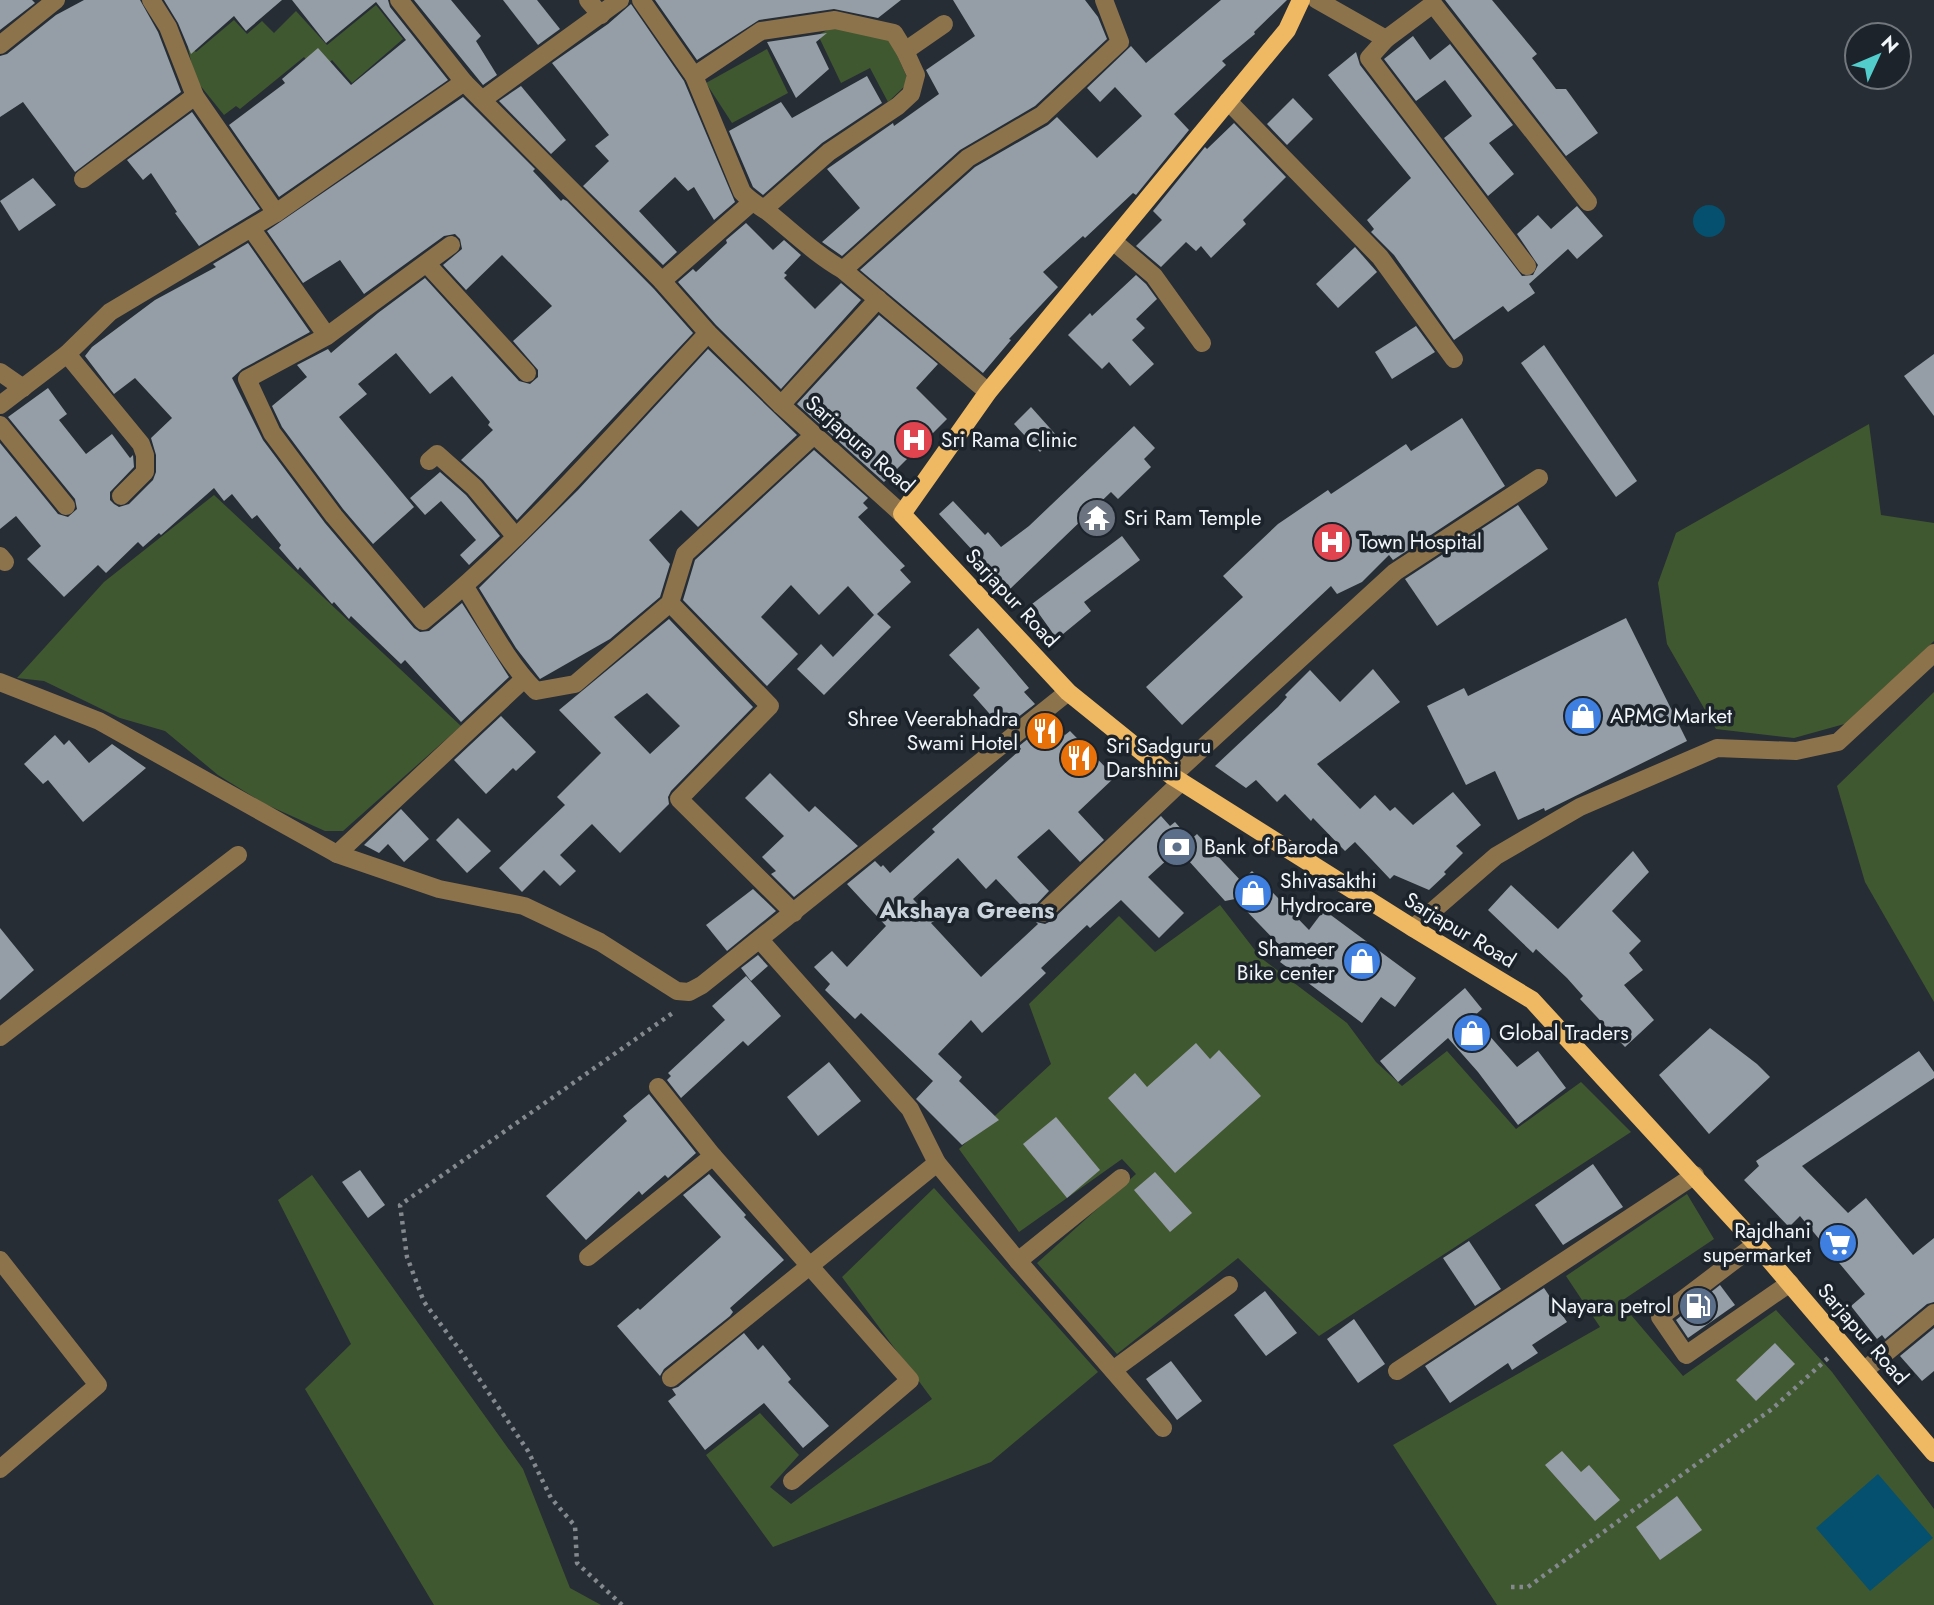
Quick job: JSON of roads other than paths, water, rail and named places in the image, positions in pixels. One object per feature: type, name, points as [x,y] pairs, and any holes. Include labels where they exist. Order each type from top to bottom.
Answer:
[{"type":"main road","name":"Sarjapura Road","points":[[902,514],[988,392],[1287,30],[1301,0]]},
{"type":"main road","name":"Sarjapur Road","points":[[902,514],[1068,692],[1177,779],[1532,1000],[1695,1175],[1934,1453]]},
{"type":"street","points":[[0,45],[56,0]]},
{"type":"street","points":[[151,0],[168,27],[195,96],[276,212]]},
{"type":"street","name":"Sarjapura Road","points":[[399,0],[464,82],[662,281],[708,333],[781,405],[902,514]]},
{"type":"street","points":[[588,0],[601,15]]},
{"type":"street","points":[[482,100],[620,0]]},
{"type":"street","points":[[641,0],[694,76],[742,192],[824,259],[843,270],[988,392]]},
{"type":"street","points":[[843,270],[968,159],[1041,115],[1120,42],[1104,0]]},
{"type":"street","points":[[1317,0],[1386,39]]},
{"type":"street","points":[[1527,266],[1369,58],[1386,39],[1433,4],[1588,202]]},
{"type":"street","points":[[662,281],[829,152],[898,106],[911,94],[916,75],[894,33],[835,20],[761,31],[694,76]]},
{"type":"street","points":[[905,51],[944,24]]},
{"type":"street","points":[[0,405],[67,354],[110,312],[276,212],[464,82]]},
{"type":"street","points":[[83,179],[195,96]]},
{"type":"street","points":[[1228,101],[1380,257],[1454,359]]},
{"type":"street","points":[[251,228],[327,336]]},
{"type":"street","points":[[1112,241],[1154,276],[1202,343]]},
{"type":"street","points":[[451,245],[327,336],[247,379],[272,433],[334,516],[423,621],[465,587],[516,537],[708,333]]},
{"type":"street","points":[[427,264],[527,373]]},
{"type":"street","points":[[781,405],[878,299]]},
{"type":"street","points":[[67,354],[141,444],[145,455],[145,472],[121,496]]},
{"type":"street","points":[[0,372],[23,388]]},
{"type":"street","points":[[0,425],[66,506]]},
{"type":"street","points":[[465,587],[524,679],[536,691],[575,684],[670,603],[685,554],[814,435]]},
{"type":"street","points":[[429,461],[437,454],[474,487],[516,537]]},
{"type":"street","points":[[1043,912],[1177,779],[1395,572],[1539,478]]},
{"type":"street","points":[[670,603],[770,706],[679,799],[794,913]]},
{"type":"street","points":[[1413,928],[1496,856],[1580,807],[1717,748],[1796,751],[1838,742],[1934,653]]},
{"type":"street","points":[[337,854],[524,679]]},
{"type":"street","points":[[3,688],[99,721],[337,854],[439,889],[524,906],[600,942],[677,991],[689,992],[760,940],[1068,692]]},
{"type":"street","points":[[0,1037],[238,855]]},
{"type":"street","points":[[760,940],[910,1109],[937,1163],[1163,1428]]},
{"type":"street","points":[[658,1087],[713,1156],[910,1380],[792,1481]]},
{"type":"street","points":[[588,1257],[713,1156]]},
{"type":"street","points":[[671,1378],[937,1163]]},
{"type":"street","points":[[1397,1371],[1695,1175]]},
{"type":"street","points":[[1018,1261],[1121,1178]]},
{"type":"street","points":[[1756,1244],[1660,1317],[1686,1355],[1790,1283]]},
{"type":"street","points":[[0,1260],[98,1384],[0,1469]]},
{"type":"street","points":[[1113,1370],[1229,1285]]},
{"type":"street","points":[[1865,1370],[1934,1313]]},
{"type":"water","points":[[1709,205],[1721,209],[1725,221],[1721,233],[1709,237],[1697,233],[1693,221],[1697,209]]},
{"type":"water","points":[[1878,1474],[1933,1538],[1870,1591],[1816,1528]]},
{"type":"place","name":"Sri Rama Clinic","points":[[914,440]]},
{"type":"place","name":"Sri Ram Temple","points":[[1097,518]]},
{"type":"place","name":"Town Hospital","points":[[1332,542]]},
{"type":"place","name":"APMC Market","points":[[1583,716]]},
{"type":"place","name":"Shree Veerabhadra Swami Hotel","points":[[1045,731]]},
{"type":"place","name":"Sri Sadguru Darshini","points":[[1079,758]]},
{"type":"place","name":"Bank of Baroda","points":[[1177,847]]},
{"type":"place","name":"Shivasakthi Hydrocare","points":[[1253,893]]},
{"type":"place","name":"Shameer Bike center","points":[[1362,961]]},
{"type":"place","name":"Global Traders","points":[[1472,1033]]},
{"type":"place","name":"Rajdhani supermarket","points":[[1838,1243]]},
{"type":"place","name":"Nayara petrol","points":[[1698,1306]]},
{"type":"district","name":"Akshaya Greens","points":[[967,910]]}]
